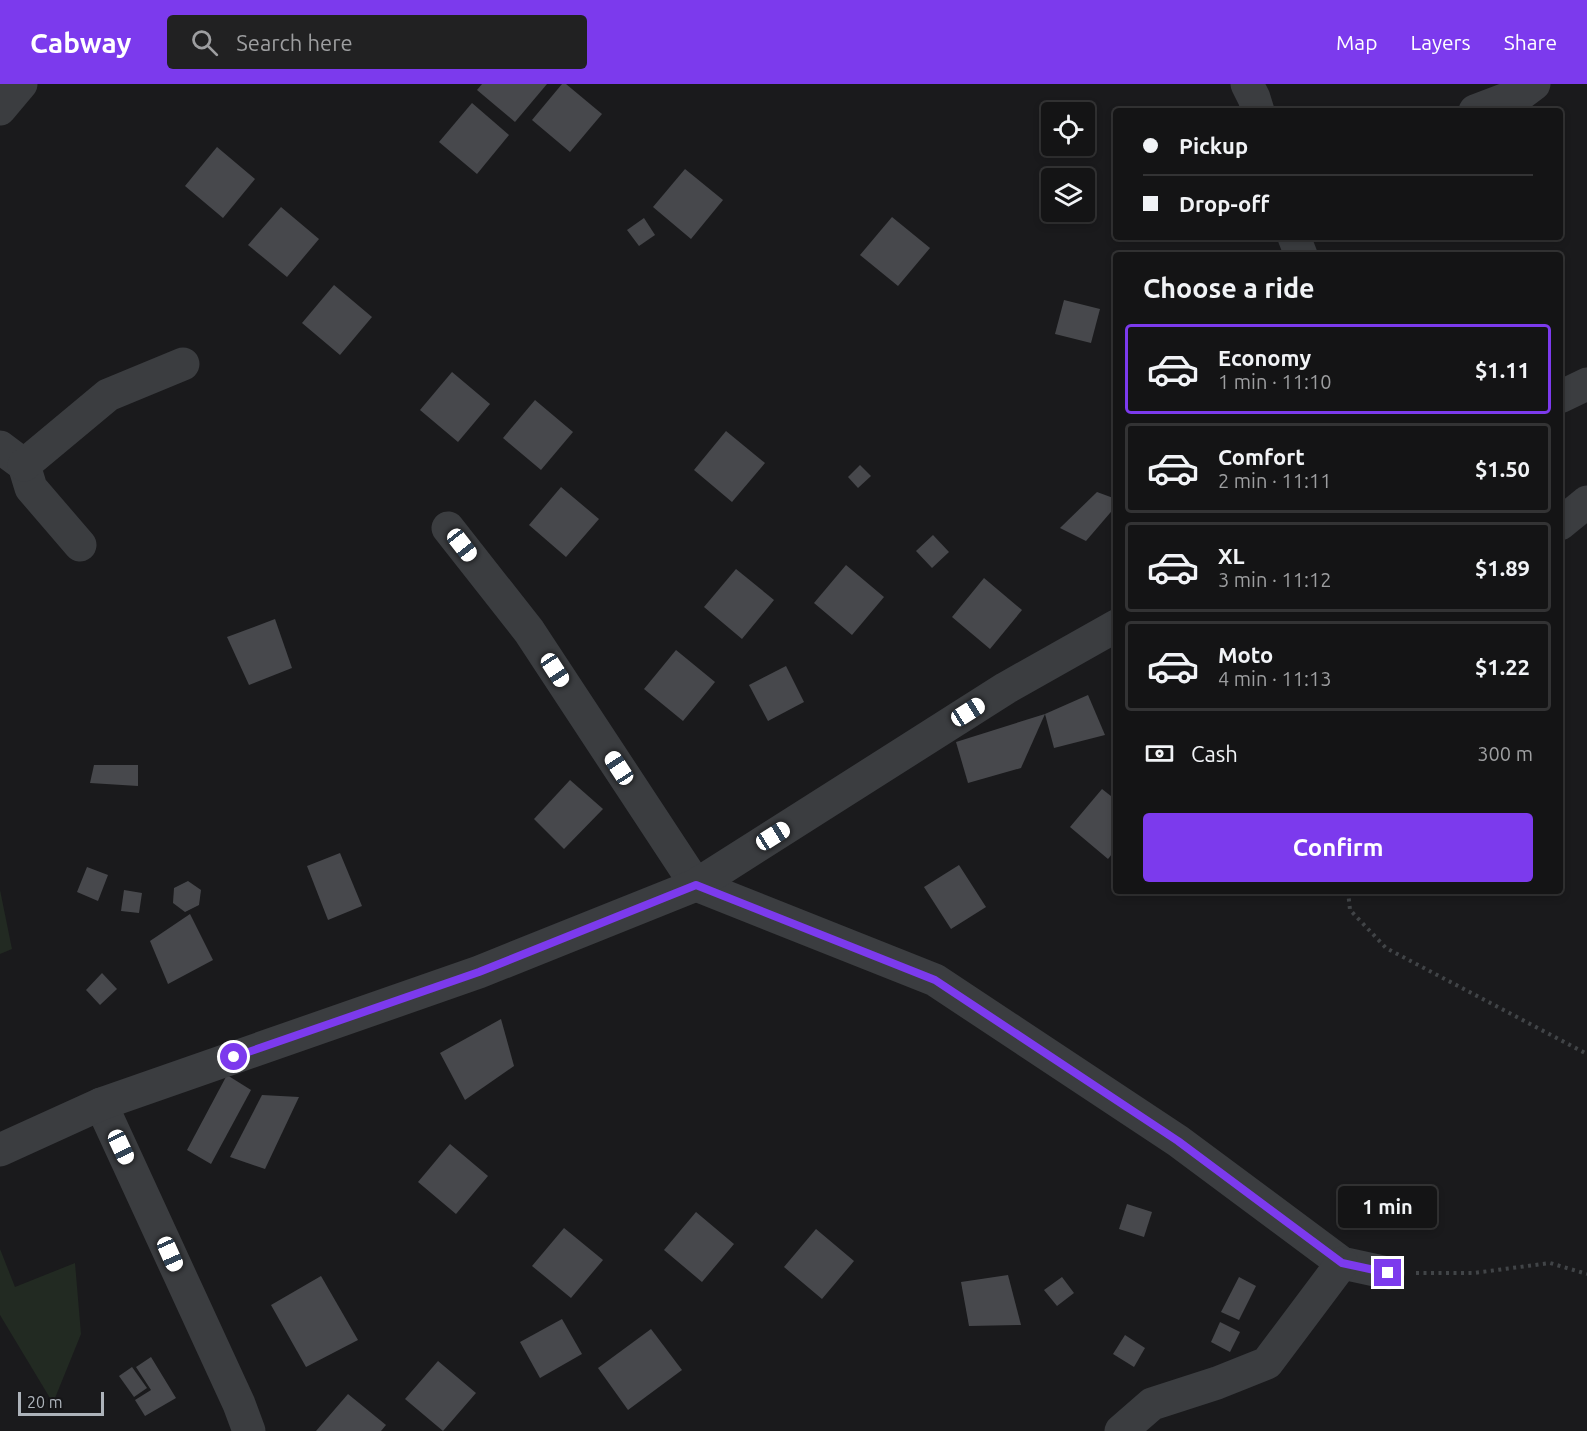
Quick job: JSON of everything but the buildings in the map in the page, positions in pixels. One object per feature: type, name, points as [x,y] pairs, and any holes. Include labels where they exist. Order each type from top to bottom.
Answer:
[{"type":"street","points":[[0,109],[21,84]]},
{"type":"street","points":[[1247,84],[1257,108]]},
{"type":"street","points":[[1483,108],[1522,93],[1534,84]]},
{"type":"street","points":[[80,545],[31,488],[12,456],[108,395],[183,364]]},
{"type":"street","points":[[1563,396],[1587,384]]},
{"type":"street","points":[[1563,522],[1587,502]]},
{"type":"street","points":[[448,528],[529,631],[696,885],[935,980],[1178,1141],[1342,1263],[1388,1273]]},
{"type":"street","points":[[0,1150],[101,1104],[479,972],[696,885],[1006,688],[1113,628]]},
{"type":"street","points":[[101,1104],[239,1404],[249,1431]]},
{"type":"street","points":[[1121,1431],[1152,1404],[1217,1383],[1267,1363],[1342,1263]]},
{"type":"path","points":[[1348,894],[1350,910],[1386,948],[1587,1054]]},
{"type":"path","points":[[1388,1273],[1474,1273],[1550,1263],[1587,1274]]},
{"type":"shaded area","points":[[0,890],[12,949],[0,954]]},
{"type":"shaded area","points":[[0,1249],[15,1287],[75,1263],[81,1334],[53,1403],[0,1315]]},
{"type":"route","points":[[234,1057],[479,972],[696,885],[935,980],[1178,1141],[1342,1263],[1388,1273]]}]
